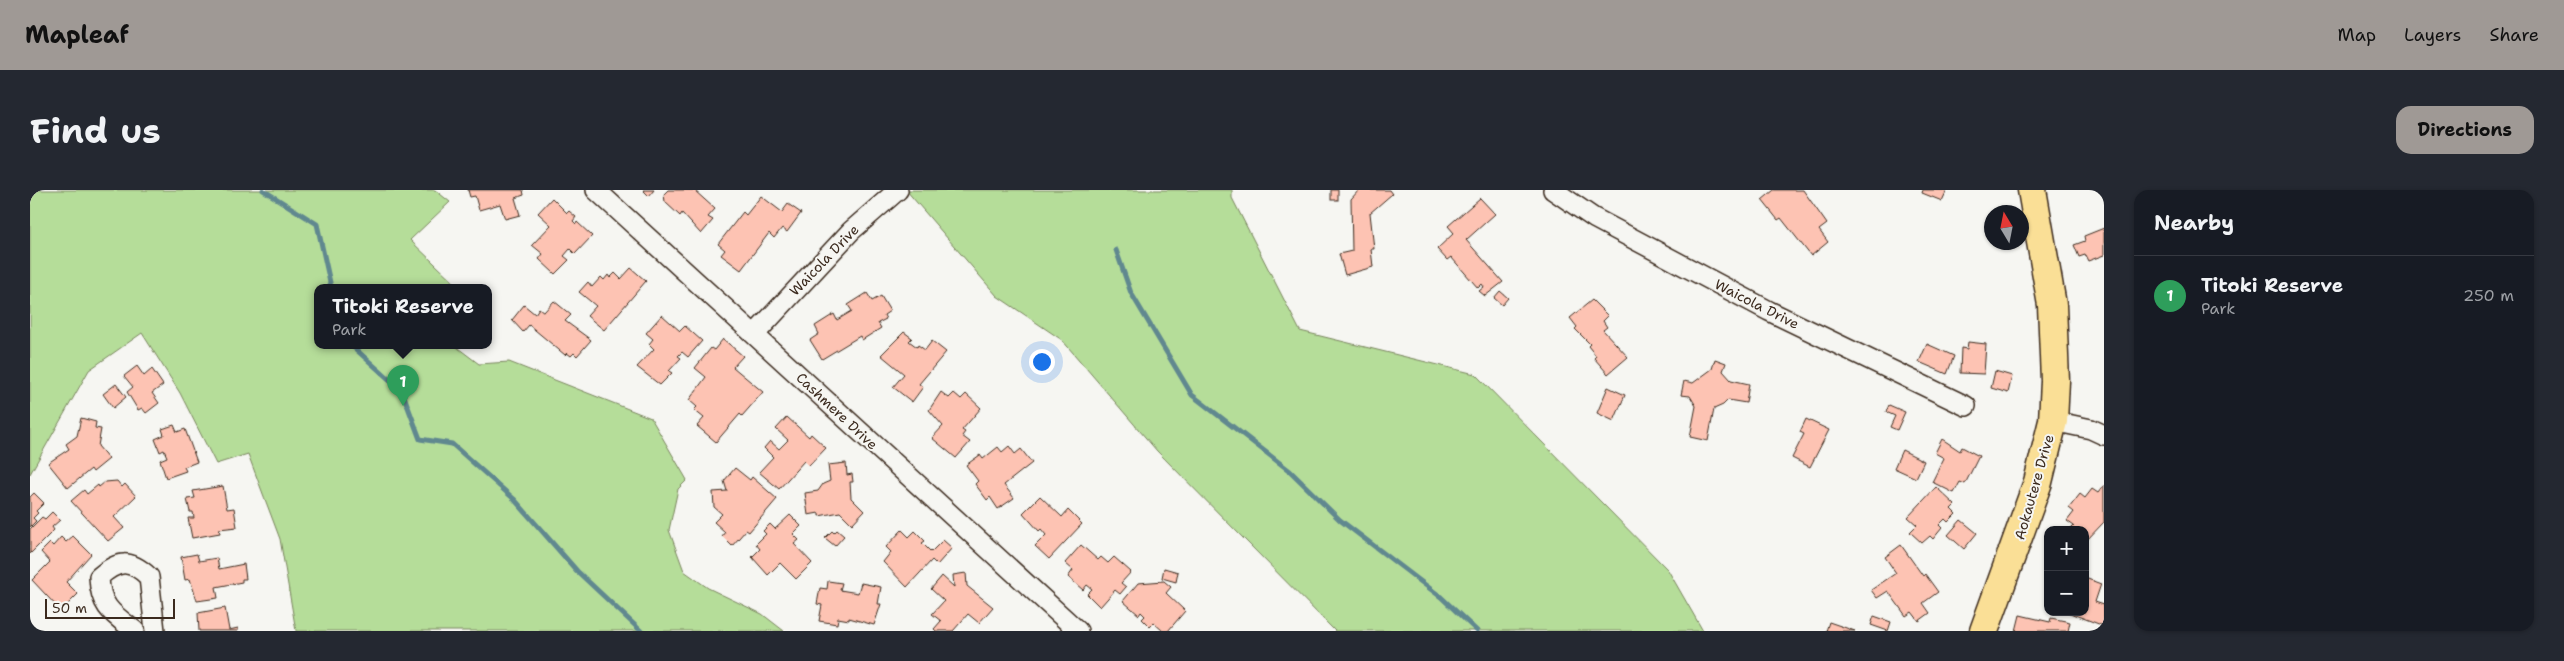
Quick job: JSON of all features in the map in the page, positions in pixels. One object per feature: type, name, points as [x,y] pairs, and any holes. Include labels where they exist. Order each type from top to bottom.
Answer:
[{"type":"highway","name":"Aokautere Drive","points":[[1984,631],[2038,482],[2053,421],[2055,381],[2052,305],[2032,190]]},
{"type":"street","name":"Cashmere Drive","points":[[596,190],[1078,631]]},
{"type":"street","name":"Waicola Drive","points":[[755,334],[851,231],[898,190]]},
{"type":"street","name":"Waicola Drive","points":[[1553,190],[1594,218],[1769,311],[1966,406]]},
{"type":"street","points":[[2053,421],[2091,429],[2104,435]]},
{"type":"street","points":[[135,631],[108,610],[100,593],[99,577],[111,567],[125,564],[137,566],[149,577],[155,631]]},
{"type":"green space","points":[[30,190],[435,190],[450,202],[410,240],[456,284],[314,284],[314,349],[459,349],[479,364],[509,362],[651,418],[687,480],[678,489],[669,530],[684,571],[708,588],[762,614],[784,631],[296,631],[280,539],[248,454],[216,464],[180,393],[142,333],[89,370],[30,474]]},
{"type":"green space","points":[[906,190],[1232,190],[1232,198],[1300,331],[1475,374],[1668,570],[1703,631],[1335,631],[1157,451],[1062,340],[997,296]]},
{"type":"building","points":[[468,190],[523,190],[524,195],[515,198],[520,215],[505,219],[500,204],[479,210],[475,196],[470,197]]},
{"type":"building","points":[[643,190],[654,190],[649,196]]},
{"type":"building","points":[[668,190],[694,190],[715,209],[708,217],[713,220],[701,234],[682,213],[680,216],[665,202],[664,194]]},
{"type":"building","points":[[1331,190],[1338,190],[1338,200],[1331,200]]},
{"type":"building","points":[[1359,190],[1389,190],[1392,194],[1370,213],[1374,249],[1371,249],[1373,267],[1345,275],[1339,254],[1352,251],[1351,199]]},
{"type":"building","points":[[1774,190],[1803,190],[1827,224],[1819,230],[1828,242],[1811,256],[1781,218],[1778,220],[1762,200]]},
{"type":"building","points":[[1923,190],[1947,190],[1942,201],[1922,193]]},
{"type":"building","points":[[761,196],[782,212],[788,204],[801,213],[787,232],[782,228],[774,238],[769,233],[741,270],[721,255],[725,250],[718,244],[743,212],[746,215]]},
{"type":"building","points":[[552,198],[567,213],[569,211],[576,217],[573,221],[576,224],[577,222],[592,236],[575,254],[570,249],[564,256],[569,260],[555,274],[539,259],[543,254],[532,245],[551,225],[538,213]]},
{"type":"building","points":[[1480,198],[1495,214],[1466,240],[1503,282],[1485,296],[1479,291],[1484,287],[1482,284],[1478,288],[1451,257],[1447,260],[1437,249],[1454,233],[1448,226]]},
{"type":"building","points":[[2104,228],[2104,255],[2088,261],[2085,255],[2079,257],[2074,245],[2085,241],[2084,236]]},
{"type":"building","points":[[631,268],[646,281],[604,330],[587,316],[596,306],[579,292],[588,282],[592,287],[601,277],[604,280],[608,275],[610,278],[615,273],[621,279]]},
{"type":"building","points":[[1500,291],[1508,298],[1502,305],[1494,298]]},
{"type":"building","points":[[867,293],[872,301],[881,296],[890,311],[884,315],[886,319],[878,323],[881,328],[862,340],[860,336],[822,359],[810,340],[819,334],[815,326],[834,314],[837,320],[852,311],[848,305]]},
{"type":"building","points":[[1592,300],[1608,316],[1603,321],[1607,327],[1603,330],[1628,357],[1608,374],[1594,358],[1596,356],[1588,346],[1590,344],[1575,329],[1577,327],[1570,318]]},
{"type":"building","points":[[554,301],[571,315],[565,321],[591,340],[577,356],[574,353],[571,356],[567,353],[565,355],[529,325],[523,332],[512,320],[524,305],[535,314],[539,308],[544,312]]},
{"type":"building","points":[[662,315],[680,331],[685,326],[702,341],[688,357],[682,352],[678,356],[681,358],[669,371],[672,373],[660,385],[637,367],[654,349],[649,344],[653,339],[646,333]]},
{"type":"building","points":[[904,332],[912,338],[909,341],[917,347],[918,345],[925,350],[932,341],[946,352],[919,384],[923,387],[912,402],[893,387],[904,374],[881,355]]},
{"type":"building","points":[[723,339],[743,356],[733,367],[763,392],[742,416],[740,414],[716,442],[697,426],[704,418],[694,410],[697,407],[689,400],[706,377],[695,368],[711,348],[714,350]]},
{"type":"building","points":[[1968,342],[1986,344],[1984,374],[1960,373],[1961,348],[1967,349]]},
{"type":"building","points":[[1927,344],[1954,356],[1947,374],[1919,362]]},
{"type":"building","points":[[1715,359],[1726,363],[1723,371],[1731,380],[1749,384],[1746,403],[1728,400],[1723,405],[1714,409],[1708,441],[1690,437],[1696,406],[1690,396],[1681,395],[1684,381],[1693,383],[1712,369]]},
{"type":"building","points":[[137,366],[144,376],[152,369],[163,385],[152,393],[159,403],[146,413],[142,408],[138,410],[127,392],[133,387],[124,376]]},
{"type":"building","points":[[1995,371],[2012,376],[2008,393],[1991,388]]},
{"type":"building","points":[[116,384],[126,397],[113,408],[103,394]]},
{"type":"building","points":[[1608,387],[1625,395],[1614,421],[1597,413]]},
{"type":"building","points":[[941,392],[949,398],[954,393],[961,399],[966,394],[981,408],[962,430],[965,432],[962,436],[970,442],[956,458],[932,438],[943,426],[929,410]]},
{"type":"building","points":[[1889,405],[1905,412],[1897,430],[1890,427],[1895,416],[1886,412]]},
{"type":"building","points":[[787,417],[809,437],[811,434],[826,448],[809,466],[804,461],[779,489],[759,472],[773,457],[764,448],[770,441],[779,449],[788,440],[776,429]]},
{"type":"building","points":[[81,418],[96,422],[95,428],[101,429],[98,446],[109,459],[93,472],[91,469],[68,488],[48,463],[69,449],[66,444],[77,436]]},
{"type":"building","points":[[1806,419],[1829,430],[1810,467],[1792,458],[1804,434],[1800,432]]},
{"type":"building","points":[[174,425],[177,432],[185,429],[197,462],[184,467],[186,471],[166,478],[160,460],[167,457],[164,450],[160,452],[155,439],[164,435],[162,429]]},
{"type":"building","points":[[1942,439],[1960,451],[1962,447],[1979,456],[1965,484],[1960,482],[1954,493],[1932,482],[1944,458],[1935,453]]},
{"type":"building","points":[[1009,446],[1015,454],[1021,449],[1032,463],[1004,485],[1014,498],[998,509],[990,497],[987,500],[975,484],[978,481],[966,465],[980,455],[983,459],[998,447],[1002,452]]},
{"type":"building","points":[[1902,450],[1924,461],[1916,478],[1894,468]]},
{"type":"building","points":[[846,463],[847,475],[852,474],[853,482],[850,482],[851,498],[864,511],[852,524],[840,512],[819,516],[819,513],[808,515],[805,493],[818,491],[823,484],[830,481],[828,465]]},
{"type":"building","points":[[735,468],[750,480],[752,477],[777,499],[749,532],[746,530],[732,546],[722,536],[725,532],[714,522],[722,514],[714,507],[713,492],[727,491],[724,481]]},
{"type":"building","points":[[117,481],[122,487],[125,484],[136,496],[114,517],[124,528],[108,541],[71,501],[84,490],[87,494],[98,485],[99,487],[105,482]]},
{"type":"building","points":[[2104,485],[2104,522],[2089,538],[2089,526],[2074,526],[2067,521],[2074,512],[2069,508],[2080,494],[2085,498],[2092,489],[2098,493]]},
{"type":"building","points":[[223,486],[227,509],[234,508],[237,527],[219,529],[220,533],[192,538],[188,518],[194,518],[193,512],[190,512],[187,499],[195,498],[193,491]]},
{"type":"building","points":[[1936,487],[1955,505],[1951,509],[1956,514],[1948,522],[1945,519],[1939,525],[1942,528],[1933,539],[1930,536],[1922,543],[1910,532],[1917,525],[1908,517]]},
{"type":"building","points":[[34,493],[44,503],[36,511],[38,513],[33,518],[36,521],[30,527],[30,497]]},
{"type":"building","points":[[1040,496],[1062,517],[1068,510],[1082,524],[1049,559],[1035,546],[1046,535],[1041,529],[1039,531],[1023,513]]},
{"type":"building","points":[[52,512],[60,520],[52,527],[54,530],[30,554],[30,529],[42,517],[45,519]]},
{"type":"building","points":[[790,515],[801,526],[793,534],[799,540],[794,544],[812,563],[796,579],[780,563],[768,575],[752,557],[760,549],[756,544],[766,534],[763,531],[770,524],[775,529]]},
{"type":"building","points":[[1961,520],[1977,533],[1964,549],[1948,535]]},
{"type":"building","points":[[837,530],[844,536],[835,546],[825,538],[832,531],[834,533]]},
{"type":"building","points":[[902,530],[909,537],[915,531],[925,541],[922,543],[931,552],[943,540],[952,548],[937,565],[932,560],[907,587],[883,562],[891,552],[886,547]]},
{"type":"building","points":[[73,536],[91,554],[66,582],[78,594],[61,611],[32,580],[50,562],[41,552],[50,543],[53,546],[61,537],[66,542]]},
{"type":"building","points":[[1081,545],[1098,560],[1101,557],[1108,563],[1114,557],[1131,572],[1121,583],[1126,587],[1120,594],[1115,590],[1100,607],[1087,594],[1092,589],[1087,585],[1083,590],[1068,577],[1073,570],[1065,563]]},
{"type":"building","points":[[1901,545],[1923,576],[1925,574],[1938,592],[1923,603],[1930,613],[1919,621],[1912,612],[1906,616],[1888,591],[1877,598],[1871,590],[1896,573],[1885,557]]},
{"type":"building","points":[[197,554],[199,561],[217,558],[219,569],[244,564],[246,579],[242,579],[242,582],[216,587],[218,598],[197,601],[190,579],[185,580],[181,557]]},
{"type":"building","points":[[1164,568],[1178,572],[1176,582],[1162,578]]},
{"type":"building","points":[[966,573],[967,586],[993,607],[979,623],[968,614],[953,631],[936,631],[934,629],[941,621],[932,614],[944,601],[931,589],[942,576],[954,587],[953,575]]},
{"type":"building","points":[[2089,580],[2101,584],[2095,602],[2104,605],[2104,626],[2078,616],[2089,616]]},
{"type":"building","points":[[828,581],[842,583],[840,590],[858,593],[861,583],[881,587],[878,604],[881,604],[874,625],[849,618],[849,620],[838,618],[837,624],[819,621],[822,605],[817,604],[820,588],[827,589]]},
{"type":"building","points":[[1164,581],[1171,587],[1166,593],[1185,611],[1168,631],[1163,631],[1154,623],[1150,627],[1142,619],[1145,616],[1141,612],[1139,615],[1123,601],[1138,583]]},
{"type":"building","points":[[225,608],[229,630],[238,628],[238,631],[199,631],[198,613]]},
{"type":"building","points":[[2020,615],[2050,622],[2051,618],[2070,622],[2068,631],[2016,631]]},
{"type":"building","points":[[1874,616],[1891,622],[1888,631],[1871,625]]},
{"type":"building","points":[[1829,622],[1855,631],[1826,631]]},
{"type":"waterway","points":[[263,190],[317,224],[330,284]]},
{"type":"waterway","points":[[1116,250],[1131,293],[1192,395],[1290,471],[1340,520],[1441,597],[1477,631]]},
{"type":"waterway","points":[[355,349],[402,391],[420,439],[452,444],[514,499],[577,571],[641,631]]},
{"type":"place","name":"Titoki Reserve","points":[[403,406]]}]
